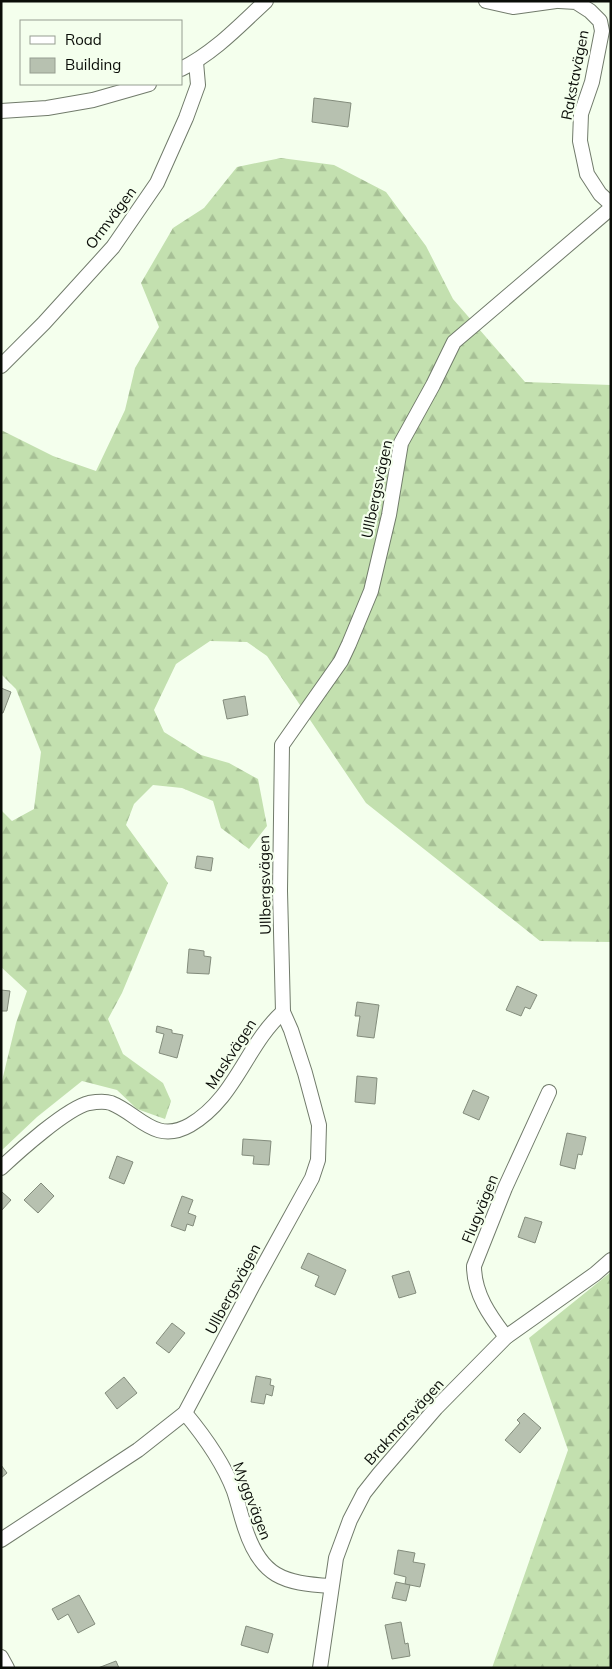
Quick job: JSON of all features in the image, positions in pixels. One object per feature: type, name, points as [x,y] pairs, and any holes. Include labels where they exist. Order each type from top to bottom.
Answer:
[{"type":"street","points":[[182,69],[196,62],[233,32],[266,1]]},
{"type":"street","name":"Rakstavägen","points":[[486,1],[513,7],[558,1],[576,2],[590,10],[600,21],[602,31],[592,82],[581,114],[580,141],[587,174],[600,194],[611,204]]},
{"type":"street","name":"Ormvägen","points":[[1,366],[44,323],[113,247],[157,183],[186,118],[198,85],[196,62]]},
{"type":"street","points":[[1,111],[47,108],[93,100],[146,85]]},
{"type":"street","name":"Ullbergsvägen","points":[[1,1540],[138,1450],[185,1413],[312,1178],[318,1160],[319,1124],[291,1030],[283,1012],[280,891],[282,745],[341,661],[371,591],[389,515],[401,443],[454,342],[611,208]]},
{"type":"street","name":"Maskvägen","points":[[1,1168],[63,1116],[90,1103],[107,1102],[141,1123],[159,1130],[175,1130],[189,1125],[221,1100],[270,1023],[283,1012]]},
{"type":"street","name":"Flugvägen","points":[[506,1337],[487,1311],[474,1278],[474,1266],[505,1188],[549,1092]]},
{"type":"street","name":"Brakmarsvägen","points":[[320,1668],[336,1558],[350,1520],[364,1493],[436,1408],[506,1337],[595,1274],[611,1260]]},
{"type":"street","name":"Myggvägen","points":[[185,1413],[204,1436],[214,1452],[233,1490],[245,1529],[258,1558],[277,1576],[287,1580],[331,1586]]},
{"type":"street","points":[[1,1657],[7,1668]]},
{"type":"green space","points":[[281,158],[334,165],[386,192],[426,246],[453,299],[525,382],[611,385],[611,942],[540,941],[366,803],[267,656],[247,642],[210,641],[176,664],[154,710],[164,732],[201,755],[229,763],[258,779],[267,826],[249,849],[221,828],[213,801],[182,788],[153,785],[134,804],[126,825],[168,883],[122,993],[108,1019],[123,1054],[163,1083],[171,1101],[165,1119],[137,1109],[117,1090],[82,1081],[37,1117],[1,1151],[1,1085],[16,1023],[27,991],[1,967],[1,810],[12,821],[34,809],[41,752],[16,689],[1,674],[1,430],[53,456],[96,471],[125,410],[135,368],[159,327],[141,283],[173,228],[204,208],[237,167]]},
{"type":"green space","points":[[611,1272],[611,1668],[492,1668],[568,1450],[529,1338]]},
{"type":"building","points":[[314,98],[351,103],[348,127],[312,122]]},
{"type":"building","points":[[1,688],[11,692],[3,713],[1,713]]},
{"type":"building","points":[[245,696],[248,715],[227,719],[223,700]]},
{"type":"building","points":[[197,856],[213,858],[211,871],[195,868]]},
{"type":"building","points":[[189,949],[204,951],[204,956],[211,957],[209,974],[187,973]]},
{"type":"building","points":[[517,986],[537,995],[530,1009],[525,1007],[521,1016],[506,1010]]},
{"type":"building","points":[[1,990],[10,991],[7,1011],[1,1011]]},
{"type":"building","points":[[357,1002],[379,1005],[374,1038],[357,1036],[360,1016],[355,1016]]},
{"type":"building","points":[[157,1026],[172,1030],[172,1033],[183,1035],[177,1058],[159,1053],[164,1034],[156,1032]]},
{"type":"building","points":[[357,1076],[377,1078],[375,1104],[355,1102]]},
{"type":"building","points":[[473,1090],[489,1097],[479,1120],[463,1113]]},
{"type":"building","points":[[567,1133],[586,1137],[582,1155],[578,1154],[575,1169],[560,1165]]},
{"type":"building","points":[[243,1139],[271,1141],[269,1165],[253,1164],[254,1156],[242,1155]]},
{"type":"building","points":[[117,1156],[133,1162],[124,1184],[109,1178]]},
{"type":"building","points":[[41,1183],[54,1196],[38,1213],[24,1200]]},
{"type":"building","points":[[1,1192],[11,1200],[1,1211]]},
{"type":"building","points":[[182,1196],[193,1200],[188,1213],[196,1216],[193,1226],[187,1224],[185,1231],[171,1226]]},
{"type":"building","points":[[525,1217],[542,1222],[535,1243],[518,1237]]},
{"type":"building","points":[[308,1253],[346,1270],[335,1295],[315,1286],[319,1276],[301,1268]]},
{"type":"building","points":[[409,1271],[416,1293],[399,1298],[392,1276]]},
{"type":"building","points":[[172,1323],[185,1333],[169,1353],[156,1343]]},
{"type":"building","points":[[256,1376],[271,1379],[270,1385],[274,1386],[272,1396],[266,1394],[264,1404],[251,1402]]},
{"type":"building","points":[[124,1377],[137,1393],[117,1409],[105,1393]]},
{"type":"building","points":[[524,1413],[541,1428],[520,1453],[505,1440],[520,1423],[517,1420]]},
{"type":"building","points":[[1,1465],[7,1473],[1,1478]]},
{"type":"building","points":[[398,1550],[415,1553],[413,1562],[425,1564],[420,1587],[405,1584],[406,1577],[394,1574]]},
{"type":"building","points":[[396,1582],[410,1585],[406,1601],[392,1598]]},
{"type":"building","points":[[79,1595],[95,1624],[78,1633],[68,1614],[58,1620],[52,1609]]},
{"type":"building","points":[[401,1622],[405,1644],[408,1643],[410,1656],[392,1659],[385,1625]]},
{"type":"building","points":[[246,1626],[273,1634],[268,1653],[241,1645]]},
{"type":"building","points":[[116,1661],[119,1668],[98,1668]]}]
